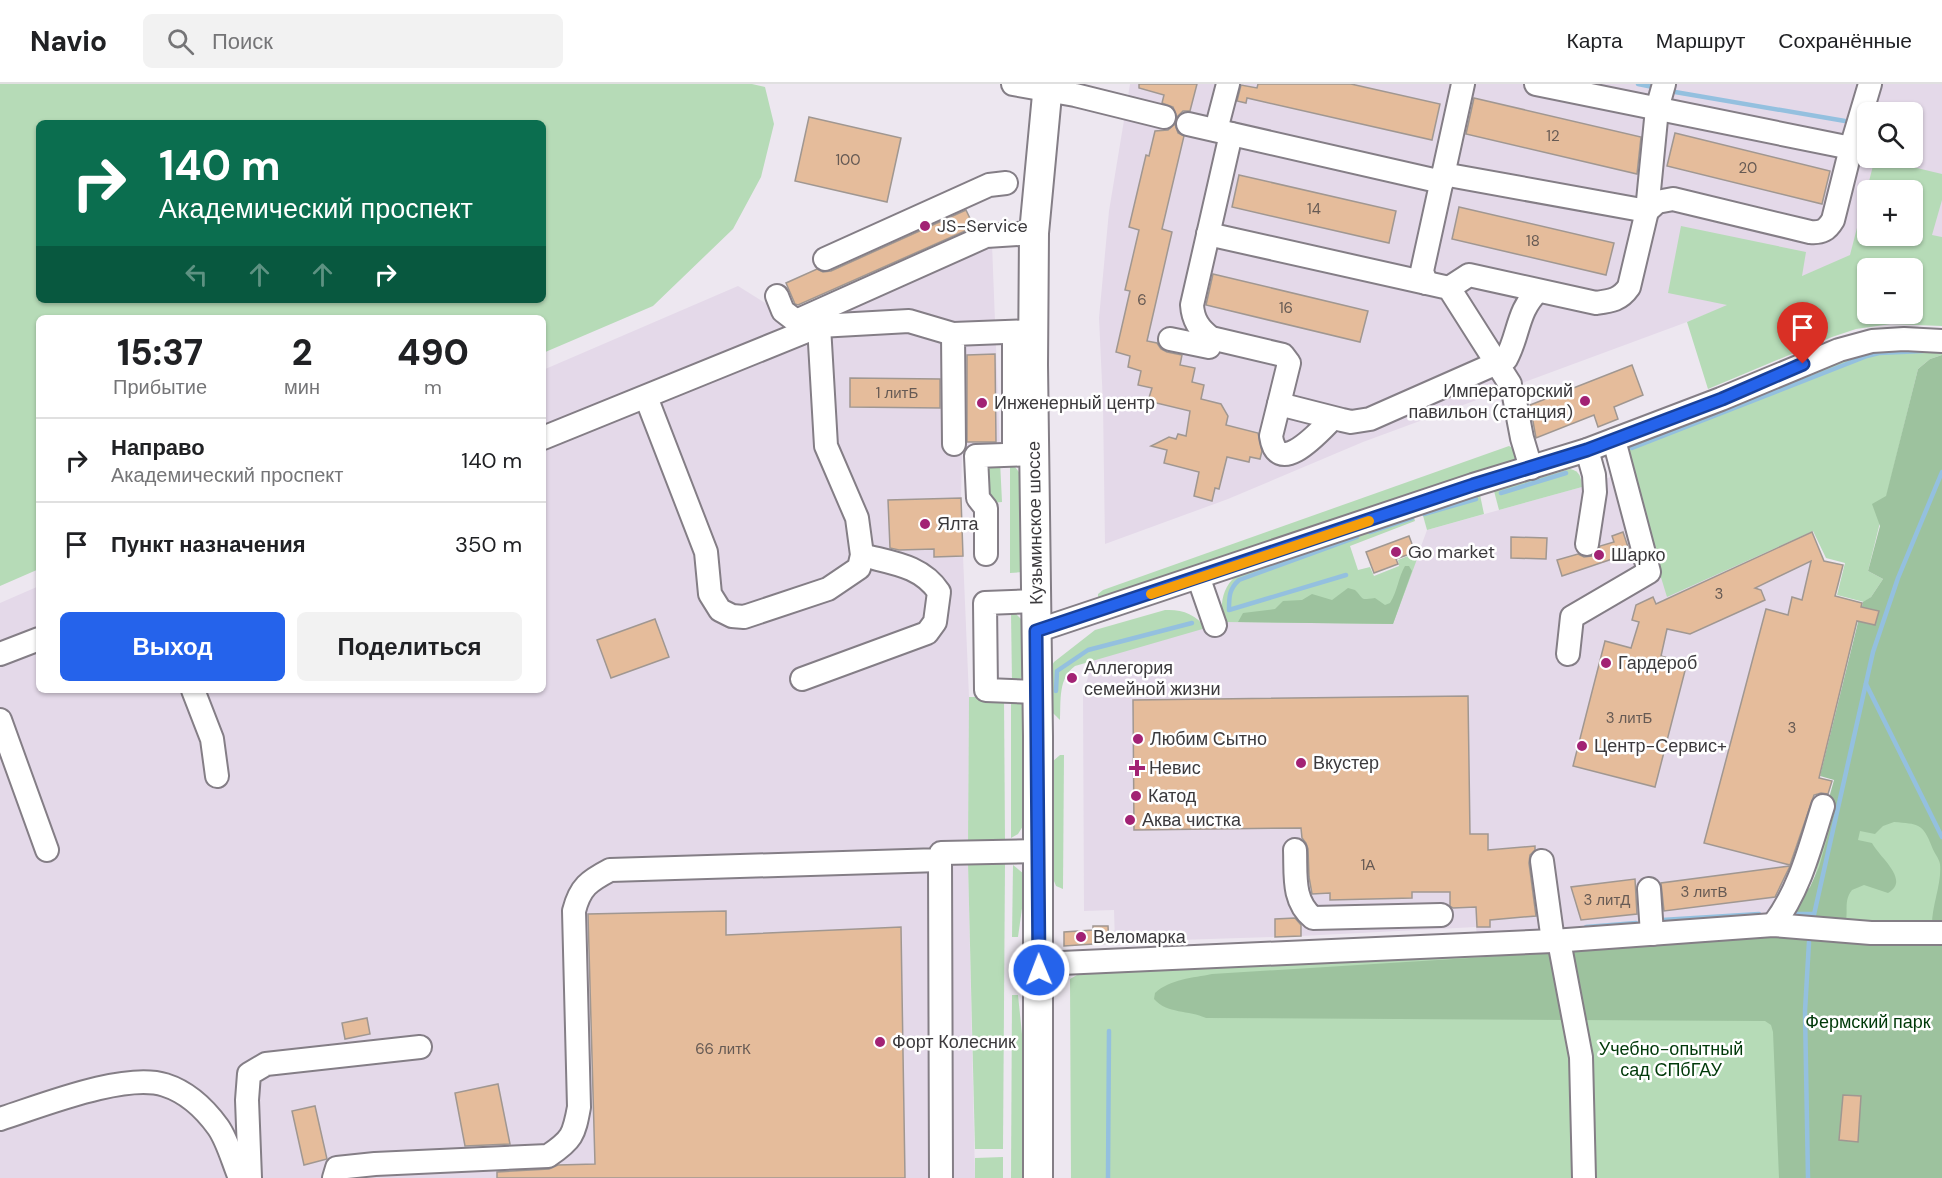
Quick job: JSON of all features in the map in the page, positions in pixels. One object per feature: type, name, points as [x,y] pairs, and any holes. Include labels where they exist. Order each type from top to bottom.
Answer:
[{"type":"main road","name":"Кузьминское шоссе","points":[[1038,1178],[1036,601],[1024,454],[1024,332],[1047,87]]},
{"type":"street","points":[[1013,84],[1047,87],[1164,117]]},
{"type":"street","points":[[1227,84],[1223,132],[1208,234],[1192,305],[1193,317],[1202,331],[1211,338],[1283,355],[1287,358],[1289,363],[1271,436],[1272,444],[1283,453],[1292,453],[1300,449],[1332,419]]},
{"type":"street","points":[[1426,283],[1422,271],[1463,84]]},
{"type":"street","points":[[1536,84],[1851,148]]},
{"type":"street","points":[[1449,288],[1469,275],[1596,303],[1617,299],[1624,294],[1629,287],[1647,211],[1658,109],[1664,84]]},
{"type":"street","points":[[1647,211],[1657,202],[1673,199],[1810,232],[1819,233],[1828,228],[1833,220],[1870,84]]},
{"type":"street","points":[[1188,124],[1442,178],[1647,211]]},
{"type":"street","points":[[825,259],[989,185],[1006,183]]},
{"type":"street","points":[[777,296],[783,311],[796,321],[986,236],[1034,233]]},
{"type":"street","points":[[1208,234],[1449,288],[1512,390],[1531,468]]},
{"type":"street","points":[[1279,404],[1332,419],[1351,422],[1370,419],[1506,359],[1523,310],[1529,299],[1538,291]]},
{"type":"street","points":[[546,437],[819,326],[909,321],[953,334],[1024,332]]},
{"type":"street","points":[[646,397],[706,552],[710,594],[720,610],[732,616],[744,617],[828,589],[858,568],[862,555],[857,518],[826,446],[819,326]]},
{"type":"street","points":[[953,334],[954,444]]},
{"type":"street","points":[[1170,339],[1209,348],[1211,338]]},
{"type":"street","points":[[1036,631],[1199,579],[1473,485],[1587,450],[1722,399],[1839,350],[1872,341],[1904,339],[1942,341]]},
{"type":"street","points":[[1568,654],[1572,617],[1648,572],[1614,440]]},
{"type":"street","points":[[1587,450],[1594,475],[1595,492],[1587,544]]},
{"type":"street","points":[[986,554],[986,508],[978,498],[975,456],[1024,454]]},
{"type":"street","points":[[802,680],[927,633],[935,622],[939,592],[932,581],[918,571],[862,555]]},
{"type":"street","points":[[1199,579],[1215,625]]},
{"type":"street","points":[[1036,601],[985,603],[986,690],[1037,692]]},
{"type":"street","points":[[0,654],[36,640]]},
{"type":"street","points":[[195,693],[212,739],[217,776]]},
{"type":"street","points":[[0,720],[47,849]]},
{"type":"street","points":[[1773,925],[1797,887],[1823,806]]},
{"type":"street","points":[[1295,850],[1297,896],[1301,907],[1313,918],[1441,915]]},
{"type":"street","points":[[941,1178],[941,853],[1038,851]]},
{"type":"street","points":[[334,1178],[338,1168],[375,1164],[548,1156],[566,1144],[575,1129],[579,1107],[574,911],[578,896],[592,880],[610,870],[940,860]]},
{"type":"street","points":[[1542,861],[1556,941],[1581,1057],[1584,1178]]},
{"type":"street","points":[[1649,889],[1652,934]]},
{"type":"street","points":[[1313,918],[1314,950]]},
{"type":"street","points":[[1039,964],[1556,941],[1773,925],[1872,933],[1942,933]]},
{"type":"street","points":[[250,1178],[247,1100],[249,1074],[266,1064],[420,1047]]},
{"type":"street","points":[[0,1119],[103,1087],[137,1082],[165,1085],[191,1098],[219,1129],[240,1178]]},
{"type":"shaded area","points":[[1130,84],[1942,84],[1942,237],[1933,236],[1923,269],[1923,258],[1857,258],[1857,269],[1801,276],[1687,322],[1363,442],[1228,499],[1105,544],[1099,318],[1109,211]]},
{"type":"shaded area","points":[[992,244],[1000,451],[962,452],[961,498],[888,500],[890,550],[934,549],[934,557],[963,556],[969,697],[968,860],[975,1178],[0,1178],[0,603],[36,587],[36,693],[546,693],[546,369],[738,286],[804,327]]},
{"type":"shaded area","points":[[1918,369],[1872,504],[1812,532],[1821,554],[1819,555],[1820,560],[1843,565],[1835,596],[1862,603],[1819,777],[1832,781],[1788,922],[1477,936],[1476,927],[1301,936],[1300,918],[1276,919],[1274,937],[1115,942],[1114,910],[1084,911],[1083,694],[1093,660],[1223,622],[1282,622],[1412,571],[1427,530],[1582,487]]},
{"type":"green space","points":[[0,84],[752,84],[765,87],[774,124],[761,177],[733,229],[653,306],[546,352],[546,315],[36,315],[36,570],[0,586]]},
{"type":"green space","points":[[1872,168],[1917,168],[1942,174],[1942,200],[1932,235],[1942,237],[1942,326],[1891,324],[1856,329],[1708,389],[1687,322],[1727,305],[1668,293],[1681,226],[1806,252],[1802,276],[1850,255],[1857,228],[1857,246],[1923,246],[1923,180],[1869,180]]},
{"type":"green space","points":[[1891,348],[1942,349],[1942,355],[1930,359],[1918,369],[1868,571],[1883,579],[1871,597],[1864,602],[1837,595],[1845,563],[1826,558],[1813,531],[1667,597],[1621,447],[1847,358]]},
{"type":"green space","name":"Фермский парк","points":[[1942,355],[1942,1178],[1779,1178],[1773,1032],[1771,1025],[1765,1021],[1206,1018],[1165,1007],[1154,999],[1155,993],[1161,988],[1182,980],[1212,974],[1767,936],[1810,887],[1819,867],[1836,806],[1829,798],[1834,780],[1820,776],[1863,602],[1871,597],[1883,579],[1868,571],[1880,526],[1872,504],[1886,496],[1918,369],[1930,359]],"holes":[[[1894,822],[1919,826],[1926,833],[1939,862],[1940,879],[1932,924],[1845,925],[1847,902],[1852,890],[1864,885],[1888,893],[1894,888],[1895,875],[1891,868],[1872,843],[1858,840],[1860,831],[1875,834],[1883,826]]]},
{"type":"green space","name":"Учебно-опытный сад СПбГАУ","points":[[1942,427],[1942,1178],[1071,1178],[1070,979],[1084,971],[1360,962],[1801,937],[1875,617]]},
{"type":"green space","points":[[1509,446],[1518,451],[1517,461],[1098,600],[1098,594],[1103,590]]},
{"type":"green space","points":[[979,461],[1000,461],[1002,502],[992,503],[986,491]]},
{"type":"green space","points":[[1010,463],[1022,476],[1023,572],[1010,573]]},
{"type":"green space","points":[[1570,469],[1579,475],[1582,487],[1499,510],[1494,491]]},
{"type":"green space","points":[[1480,495],[1484,514],[1427,530],[1422,512]]},
{"type":"green space","points":[[1413,514],[1415,521],[1350,546],[1358,570],[1370,567],[1374,576],[1399,566],[1398,560],[1420,551],[1393,624],[1223,622],[1223,597],[1236,576]]},
{"type":"green space","points":[[1405,566],[1409,566],[1412,571],[1393,624],[1238,622],[1243,613],[1275,609],[1283,601],[1302,600],[1312,594],[1332,600],[1348,588],[1355,590],[1363,598],[1375,598],[1385,605],[1393,598]]},
{"type":"green space","points":[[1165,610],[1188,613],[1206,628],[1075,666],[1063,683],[1060,720],[1051,711],[1050,669],[1054,662],[1095,630]]},
{"type":"green space","points":[[1011,613],[1016,614],[1023,621],[1024,673],[1021,678],[1012,683]]},
{"type":"green space","points":[[969,697],[1004,697],[1005,841],[968,844]]},
{"type":"green space","points":[[1011,697],[1023,704],[1023,826],[1018,834],[1011,838]]},
{"type":"green space","points":[[1060,755],[1064,755],[1063,889],[1056,886],[1052,876],[1052,762]]},
{"type":"green space","points":[[968,863],[1005,864],[1003,1149],[975,1149]]},
{"type":"green space","points":[[1013,865],[1024,874],[1024,894],[1018,937],[1012,937]]},
{"type":"green space","points":[[1012,995],[1018,995],[1023,1044],[1023,1178],[1011,1178]]},
{"type":"green space","points":[[1003,1157],[1003,1178],[975,1178],[975,1158]]},
{"type":"building","points":[[1139,84],[1197,84],[1190,111],[1183,111],[1177,117],[1173,107],[1162,103],[1164,95],[1139,88]]},
{"type":"building","points":[[1258,84],[1351,84],[1440,104],[1432,140],[1247,98],[1246,103],[1237,101],[1241,85],[1257,88]]},
{"type":"building","points":[[1474,98],[1641,137],[1637,174],[1466,134]]},
{"type":"building","points":[[809,117],[901,138],[887,202],[795,181]]},
{"type":"building","points":[[1175,124],[1178,133],[1184,136],[1162,229],[1172,232],[1147,341],[1157,343],[1167,352],[1182,355],[1180,365],[1195,368],[1192,382],[1204,385],[1201,399],[1221,404],[1228,416],[1226,425],[1258,433],[1262,451],[1260,459],[1250,457],[1249,462],[1227,457],[1219,489],[1215,488],[1212,501],[1194,496],[1199,472],[1164,463],[1167,450],[1151,446],[1169,437],[1176,439],[1178,434],[1186,436],[1190,411],[1148,401],[1152,388],[1138,385],[1141,371],[1128,367],[1130,356],[1116,352],[1130,291],[1125,290],[1139,230],[1129,227],[1146,155],[1149,156],[1155,131],[1168,130]]},
{"type":"building","points":[[1675,133],[1830,171],[1822,204],[1667,166]]},
{"type":"building","points":[[1239,175],[1396,211],[1389,243],[1232,207]]},
{"type":"building","points":[[1459,207],[1614,243],[1606,275],[1452,239]]},
{"type":"building","points":[[966,210],[974,227],[798,305],[795,304],[786,283],[817,269],[823,272],[831,271]]},
{"type":"building","points":[[1213,274],[1368,311],[1360,342],[1206,305]]},
{"type":"building","points":[[995,354],[996,442],[967,442],[967,355]]},
{"type":"building","name":"Императорский павильон (станция)","points":[[1632,365],[1643,395],[1614,407],[1618,419],[1598,427],[1594,415],[1536,438],[1530,405]]},
{"type":"building","points":[[850,378],[940,379],[940,408],[850,407]]},
{"type":"building","name":"Ялта","points":[[961,498],[963,556],[934,557],[934,549],[890,548],[888,500]]},
{"type":"building","name":"Шарко","points":[[1623,532],[1630,553],[1562,576],[1557,560],[1578,554],[1584,557],[1592,556],[1598,552],[1600,546],[1614,542],[1612,536]]},
{"type":"building","points":[[1812,532],[1824,561],[1843,565],[1835,596],[1862,603],[1861,607],[1879,611],[1875,625],[1857,621],[1819,778],[1832,781],[1828,794],[1814,795],[1790,865],[1704,843],[1766,609],[1788,615],[1792,597],[1802,600],[1811,561],[1755,588],[1761,590],[1765,600],[1690,634],[1667,629],[1661,656],[1687,663],[1655,787],[1573,766],[1605,641],[1631,648],[1639,622],[1632,620],[1636,605],[1653,597],[1656,604]]},
{"type":"building","points":[[1409,536],[1415,552],[1396,559],[1398,564],[1374,573],[1366,552]]},
{"type":"building","points":[[1511,537],[1547,538],[1546,559],[1511,558]]},
{"type":"building","points":[[655,619],[669,657],[611,678],[597,640]]},
{"type":"building","name":"Вкустер","points":[[1468,696],[1470,834],[1488,834],[1488,850],[1535,846],[1529,863],[1536,916],[1490,920],[1490,927],[1477,927],[1476,907],[1453,908],[1450,906],[1450,892],[1412,892],[1412,898],[1330,900],[1330,893],[1312,894],[1308,849],[1302,838],[1301,828],[1134,830],[1133,700]]},
{"type":"building","points":[[1790,866],[1775,897],[1664,911],[1661,883]]},
{"type":"building","points":[[1635,879],[1637,914],[1581,920],[1571,887]]},
{"type":"building","points":[[726,911],[726,935],[901,927],[905,1178],[497,1178],[497,1172],[549,1169],[558,1165],[595,1164],[588,914]]},
{"type":"building","points":[[1295,918],[1301,925],[1301,936],[1275,937],[1275,919]]},
{"type":"building","points":[[1093,926],[1108,926],[1109,943],[1064,946],[1064,932],[1093,930]]},
{"type":"building","points":[[367,1018],[370,1034],[345,1039],[342,1023]]},
{"type":"building","points":[[498,1084],[510,1144],[465,1146],[455,1093]]},
{"type":"building","points":[[1843,1095],[1861,1096],[1858,1142],[1839,1140]]},
{"type":"building","points":[[315,1106],[327,1159],[304,1165],[292,1111]]},
{"type":"waterway","points":[[1638,84],[1653,87]]},
{"type":"waterway","points":[[1675,92],[1845,121]]},
{"type":"waterway","points":[[1632,448],[1867,356],[1879,353],[1923,351]]},
{"type":"waterway","points":[[1813,919],[1873,652],[1898,578],[1942,472]]},
{"type":"waterway","points":[[1501,493],[1566,473]]},
{"type":"waterway","points":[[1424,514],[1476,499]]},
{"type":"waterway","points":[[1370,532],[1412,518]]},
{"type":"waterway","points":[[1346,575],[1229,610],[1230,594],[1239,580],[1357,537]]},
{"type":"waterway","points":[[1056,691],[1057,671],[1088,650],[1192,623]]},
{"type":"waterway","points":[[1866,684],[1942,837]]},
{"type":"waterway","points":[[1662,920],[1759,914]]},
{"type":"waterway","points":[[1797,914],[1813,914]]},
{"type":"waterway","points":[[1586,927],[1636,923]]},
{"type":"waterway","points":[[1808,1178],[1805,1011],[1809,942]]},
{"type":"waterway","points":[[1108,1178],[1109,1031]]},
{"type":"slow traffic","points":[[1151,594],[1369,521]]},
{"type":"place","name":"JS-Service","points":[[925,226]]},
{"type":"place","name":"Императорский павильон (станция)","points":[[1585,401]]},
{"type":"place","name":"Инженерный центр","points":[[982,403]]},
{"type":"place","name":"Ялта","points":[[925,524]]},
{"type":"place","name":"Go market","points":[[1396,552]]},
{"type":"place","name":"Шарко","points":[[1599,555]]},
{"type":"place","name":"Гардероб","points":[[1606,663]]},
{"type":"place","name":"Аллегория семейной жизни","points":[[1072,678]]},
{"type":"place","name":"Любим Сытно","points":[[1138,739]]},
{"type":"place","name":"Центр-Сервис+","points":[[1582,746]]},
{"type":"place","name":"Вкустер","points":[[1301,763]]},
{"type":"place","name":"Невис","points":[[1137,768]]},
{"type":"place","name":"Катод","points":[[1136,796]]},
{"type":"place","name":"Аква чистка","points":[[1130,820]]},
{"type":"place","name":"Веломарка","points":[[1081,937]]},
{"type":"place","name":"Форт Колесник","points":[[880,1042]]},
{"type":"route","points":[[1039,970],[1036,631],[1199,579],[1473,485],[1503,478],[1587,450],[1722,399],[1803,364]]}]
